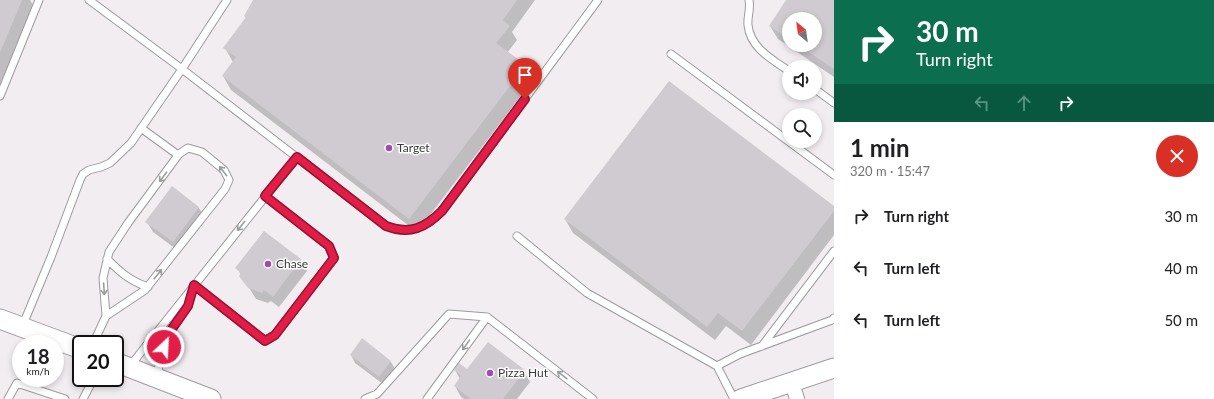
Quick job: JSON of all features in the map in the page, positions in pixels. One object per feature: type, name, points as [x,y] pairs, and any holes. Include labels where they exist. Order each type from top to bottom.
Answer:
[{"type":"main road","points":[[0,319],[72,346]]},
{"type":"main road","points":[[124,366],[182,391],[210,399]]},
{"type":"main road","points":[[741,399],[795,390],[834,368]]},
{"type":"lane","points":[[0,96],[39,0]]},
{"type":"lane","points":[[89,0],[182,69],[386,226],[396,230],[408,230],[422,227],[433,220],[442,211],[598,0]]},
{"type":"lane","points":[[22,327],[83,174],[89,170],[110,163],[131,143],[227,0]]},
{"type":"lane","points":[[751,2],[748,26],[753,41],[762,52],[782,66]]},
{"type":"lane","points":[[671,54],[834,175]]},
{"type":"lane","points":[[822,94],[834,103]]},
{"type":"lane","points":[[141,128],[178,155]]},
{"type":"lane","points":[[97,335],[106,316],[103,278],[109,252],[128,223],[178,155],[188,148],[202,152],[224,170],[229,180],[225,189],[148,287],[106,316]]},
{"type":"lane","points":[[124,363],[194,285],[297,157]]},
{"type":"lane","points":[[194,285],[265,341],[275,335],[334,258],[329,246],[265,196]]},
{"type":"lane","points":[[517,236],[587,293],[717,366],[734,399]]},
{"type":"lane","points":[[762,346],[834,251]]},
{"type":"lane","points":[[107,259],[120,272],[136,283],[148,287]]},
{"type":"lane","points":[[155,378],[167,336],[188,306],[194,285]]},
{"type":"lane","points":[[365,399],[376,394],[448,314],[487,317],[593,399]]},
{"type":"lane","points":[[427,399],[487,317]]},
{"type":"lane","points":[[717,366],[740,354],[834,318]]},
{"type":"lane","points":[[8,399],[17,383],[66,399]]},
{"type":"lane","points":[[83,399],[89,387]]},
{"type":"building","points":[[0,0],[22,0],[0,53]]},
{"type":"building","name":"Target","points":[[253,0],[517,0],[503,20],[510,26],[496,43],[526,65],[409,219],[222,76],[236,57],[223,48],[246,17],[244,16]]},
{"type":"building","points":[[786,0],[834,0],[834,69],[808,52],[822,52],[822,12],[782,12],[782,34],[769,26]]},
{"type":"building","points":[[669,81],[834,206],[834,211],[742,331],[718,313],[707,327],[564,219]]},
{"type":"building","points":[[172,186],[199,207],[173,242],[145,222]]},
{"type":"building","name":"Chase","points":[[264,231],[301,259],[273,297],[264,290],[262,293],[248,288],[239,276],[241,273],[235,268]]},
{"type":"building","points":[[362,338],[391,361],[379,377],[350,355]]},
{"type":"building","name":"Pizza Hut","points":[[488,342],[525,370],[503,399],[471,399],[454,386],[461,376],[454,370],[459,363],[467,369]]},
{"type":"place","name":"Target","points":[[389,148]]},
{"type":"place","name":"Chase","points":[[268,264]]},
{"type":"place","name":"Pizza Hut","points":[[490,373]]},
{"type":"route","points":[[164,347],[167,336],[188,306],[194,285],[265,341],[275,335],[334,258],[329,246],[265,196],[297,157],[386,226],[396,230],[408,230],[422,227],[433,220],[442,211],[525,99]]}]
